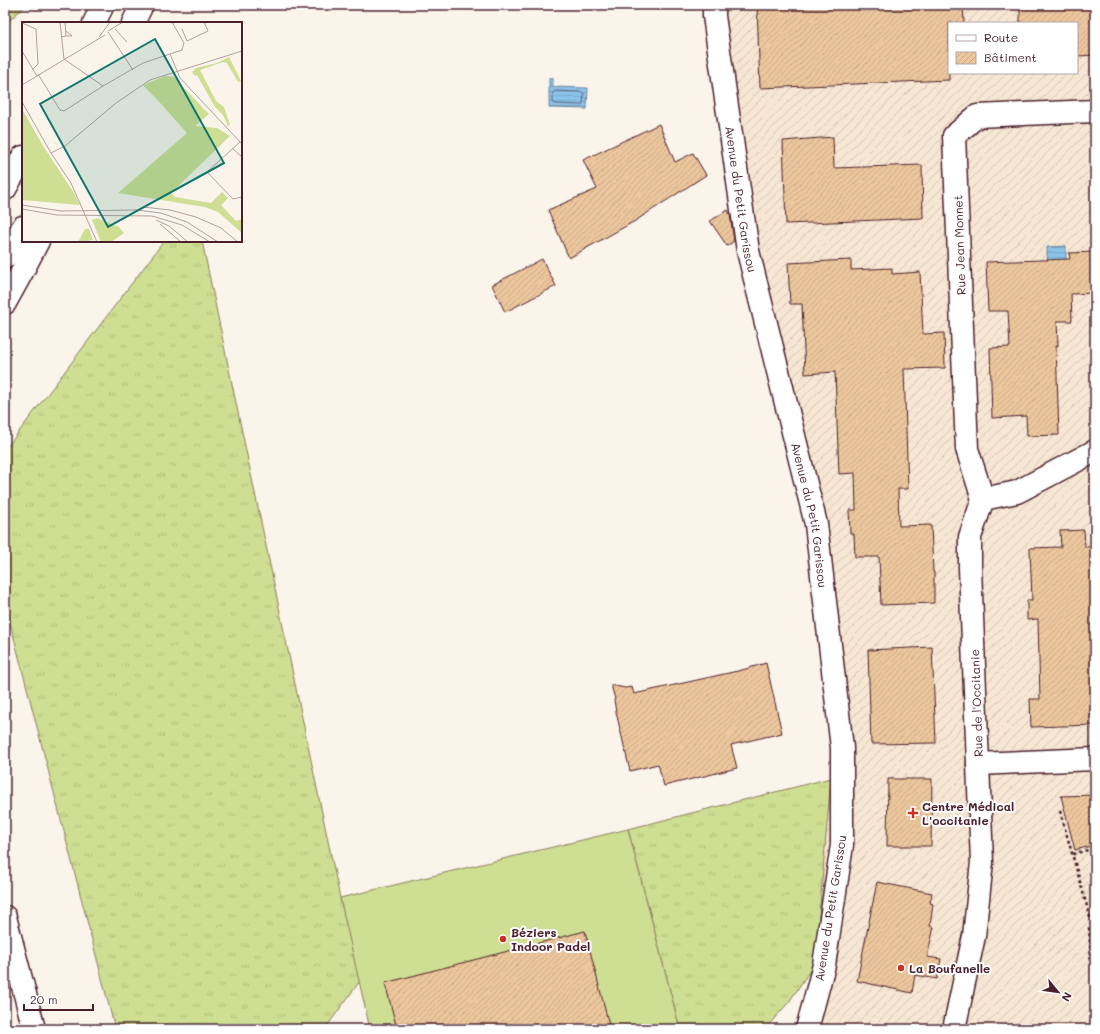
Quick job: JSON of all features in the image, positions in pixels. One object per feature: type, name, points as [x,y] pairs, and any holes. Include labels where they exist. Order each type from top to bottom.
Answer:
[{"type":"main road","points":[[94,22],[103,5]]},
{"type":"main road","points":[[134,22],[142,5]]},
{"type":"main road","name":"Avenue du Petit Garissou","points":[[714,5],[714,16],[748,251],[816,524],[842,748],[842,845],[824,965],[807,1029]]},
{"type":"main road","name":"Rue Jean Monnet","points":[[983,499],[967,450],[954,136],[977,116],[1095,111]]},
{"type":"main road","points":[[5,189],[22,159]]},
{"type":"main road","points":[[5,257],[22,229]]},
{"type":"main road","points":[[5,303],[37,242]]},
{"type":"main road","points":[[983,499],[1017,492],[1095,451]]},
{"type":"main road","name":"Rue de l'Occitanie","points":[[954,1029],[974,936],[982,862],[970,537],[983,499]]},
{"type":"main road","points":[[978,764],[1095,759]]},
{"type":"main road","points":[[5,918],[34,1029]]},
{"type":"path","points":[[1060,812],[1092,924]]},
{"type":"path","points":[[1073,854],[1095,848]]},
{"type":"path","points":[[1095,917],[1089,928],[1091,956],[1095,964]]},
{"type":"shaded area","points":[[716,5],[1095,5],[1095,1029],[804,1029],[815,963],[831,778],[822,587],[753,276]]},
{"type":"green space","points":[[5,5],[26,5],[5,25]]},
{"type":"green space","points":[[163,242],[202,242],[340,898],[360,981],[325,1029],[115,1029],[5,603],[5,450]]},
{"type":"green space","points":[[831,778],[815,963],[789,1002],[765,1029],[680,1029],[628,829]]},
{"type":"green space","name":"Béziers Indoor Padel","points":[[628,829],[680,1029],[370,1029],[340,898]]},
{"type":"water","points":[[549,78],[553,78],[553,87],[588,88],[587,109],[549,108]]},
{"type":"water","points":[[1066,246],[1066,278],[1048,280],[1047,247]]},
{"type":"building","points":[[757,5],[963,5],[964,22],[948,22],[949,80],[760,88]]},
{"type":"building","points":[[1020,5],[1095,5],[1095,55],[1078,56],[1078,22],[1020,22]]},
{"type":"building","points":[[659,124],[675,162],[693,153],[706,175],[635,221],[569,258],[548,210],[597,189],[583,160]]},
{"type":"building","points":[[833,137],[834,168],[922,165],[923,218],[786,224],[783,141]]},
{"type":"building","points":[[728,210],[730,214],[734,241],[727,246],[710,221]]},
{"type":"building","points":[[1095,252],[1095,293],[1071,294],[1072,321],[1057,321],[1058,346],[1056,346],[1059,435],[1027,436],[1026,416],[992,418],[990,348],[1010,347],[1008,311],[988,311],[986,262],[1070,259],[1069,253]]},
{"type":"building","points":[[542,259],[556,286],[505,312],[492,285]]},
{"type":"building","points":[[851,260],[851,270],[892,268],[892,274],[920,272],[923,334],[944,333],[945,368],[904,369],[908,489],[898,489],[899,526],[931,525],[934,603],[881,605],[879,557],[855,557],[854,534],[850,533],[849,510],[856,510],[855,473],[839,474],[835,372],[805,374],[802,304],[790,304],[788,263]]},
{"type":"building","points":[[1084,530],[1085,547],[1095,546],[1095,725],[1031,727],[1030,699],[1040,699],[1038,619],[1027,620],[1027,600],[1032,600],[1030,548],[1061,547],[1060,531]]},
{"type":"building","points":[[932,647],[936,743],[871,744],[868,650]]},
{"type":"building","points":[[766,663],[782,733],[731,745],[737,768],[664,786],[658,764],[630,771],[611,685],[625,688],[632,687],[634,694],[742,670]]},
{"type":"building","points":[[888,779],[932,779],[931,846],[887,846]]},
{"type":"building","points":[[1095,795],[1095,845],[1075,850],[1061,796]]},
{"type":"building","points":[[877,882],[932,893],[930,903],[933,904],[930,926],[934,927],[927,957],[941,959],[937,979],[915,975],[912,993],[857,981]]},
{"type":"building","points":[[585,931],[610,1029],[397,1029],[385,983]]},
{"type":"place","name":"Centre Médical L'occitanie","points":[[913,813]]},
{"type":"place","name":"Béziers Indoor Padel","points":[[503,939]]},
{"type":"place","name":"La Boufanelle","points":[[901,968]]}]
